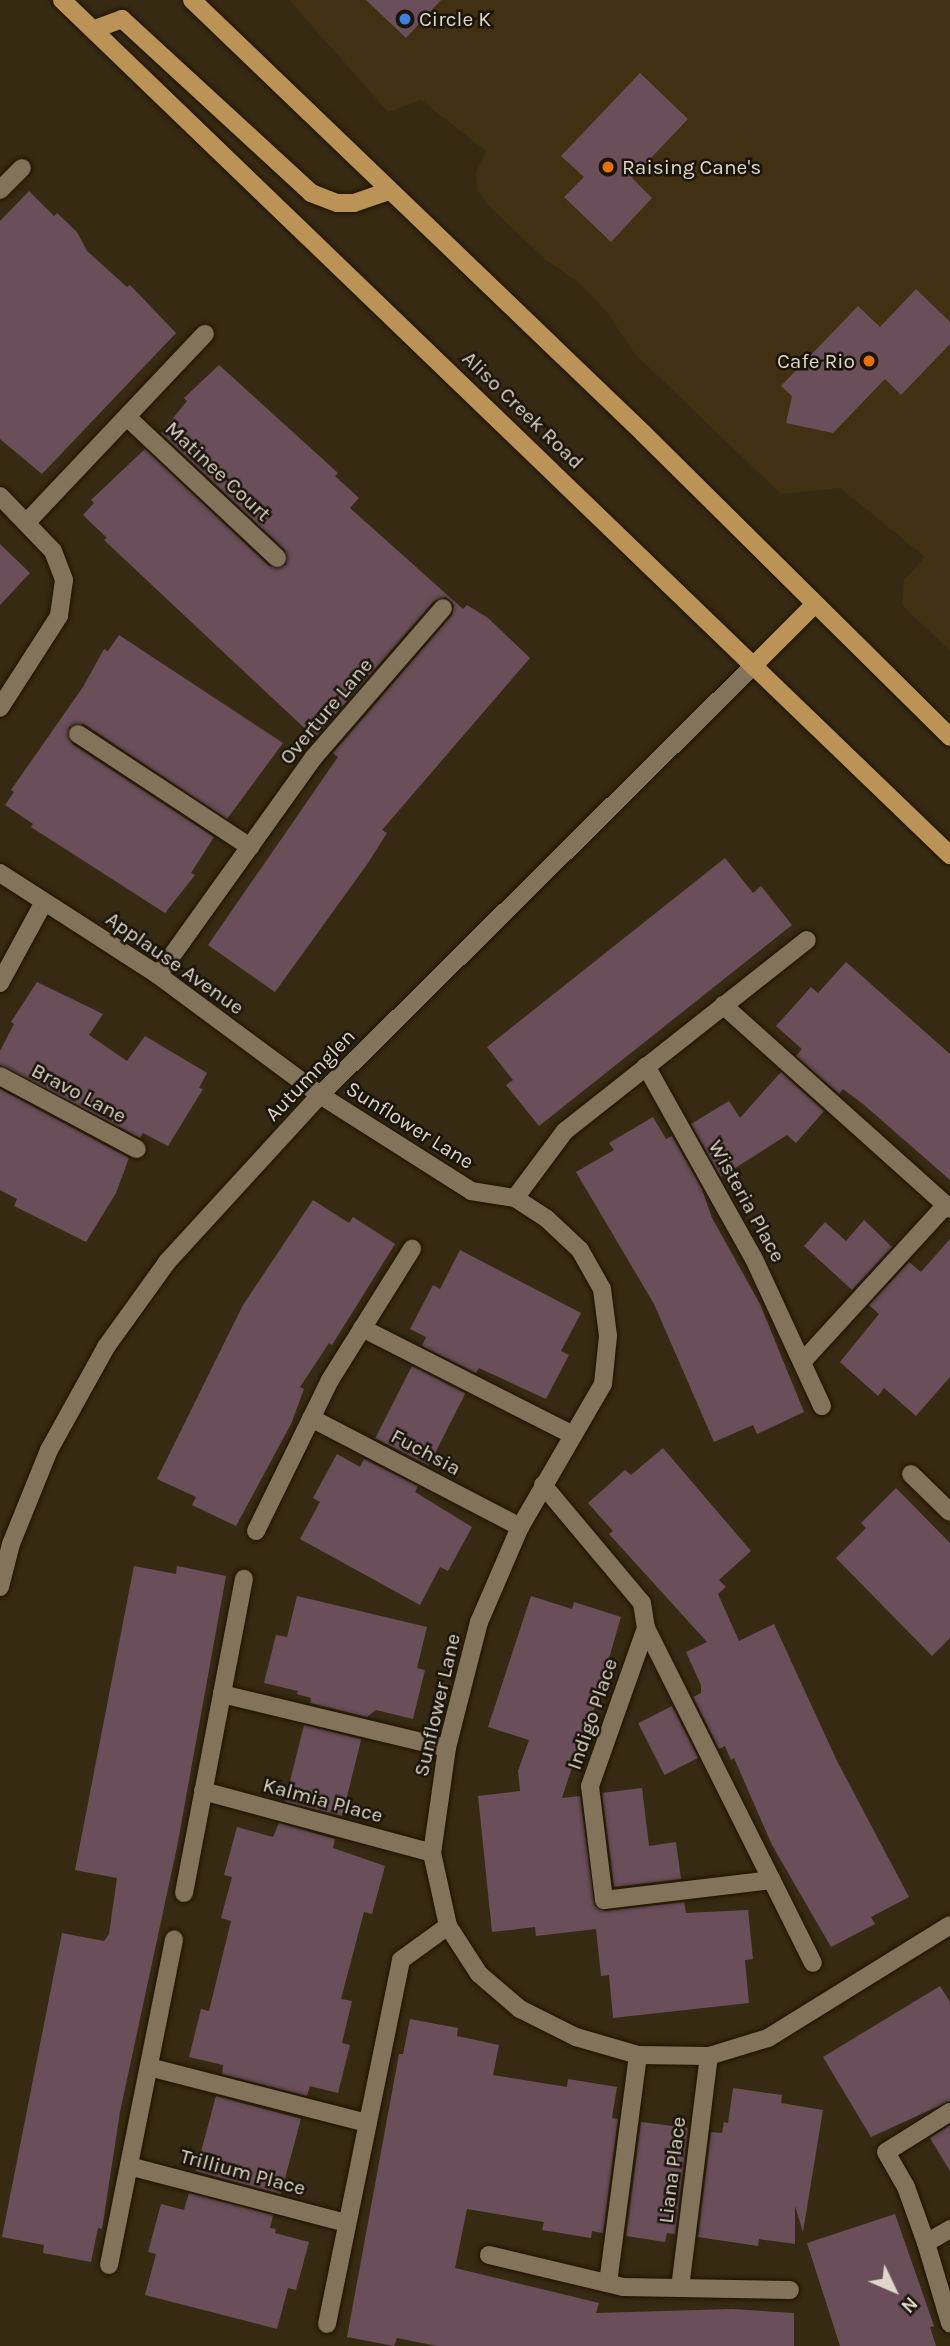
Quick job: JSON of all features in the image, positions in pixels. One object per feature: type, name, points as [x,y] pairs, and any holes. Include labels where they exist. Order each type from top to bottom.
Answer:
[{"type":"main road","name":"Aliso Creek Road","points":[[62,0],[96,29],[950,855]]},
{"type":"main road","points":[[192,0],[643,433],[813,606],[950,737]]},
{"type":"main road","points":[[96,29],[122,19],[311,193],[337,203],[354,203],[388,191]]},
{"type":"main road","points":[[753,666],[813,606]]},
{"type":"street","points":[[0,190],[22,168]]},
{"type":"street","points":[[27,522],[205,334]]},
{"type":"street","name":"Matinee Court","points":[[127,417],[277,558]]},
{"type":"street","points":[[0,496],[53,551],[64,580],[59,616],[3,695]]},
{"type":"street","name":"Overture Lane","points":[[158,975],[314,757],[443,608]]},
{"type":"street","name":"Autumnglen","points":[[0,1587],[11,1545],[49,1450],[106,1347],[167,1262],[320,1095],[753,666]]},
{"type":"street","points":[[78,734],[250,848]]},
{"type":"street","name":"Applause Avenue","points":[[0,873],[158,975],[320,1095]]},
{"type":"street","points":[[0,983],[44,902]]},
{"type":"street","points":[[515,1198],[565,1131],[807,940]]},
{"type":"street","points":[[723,1005],[948,1207],[803,1361]]},
{"type":"street","name":"Wisteria Place","points":[[646,1066],[754,1259],[822,1406]]},
{"type":"street","name":"Bravo Lane","points":[[0,1076],[137,1149]]},
{"type":"street","name":"Sunflower Lane","points":[[320,1095],[471,1191],[515,1198],[547,1219],[580,1250],[603,1289],[608,1336],[603,1384],[570,1434],[520,1527],[479,1622],[447,1748],[432,1853],[448,1926],[479,1974],[520,2009],[576,2037],[638,2055],[709,2056],[768,2038],[948,1930]]},
{"type":"street","points":[[256,1531],[311,1418],[362,1328],[412,1250]]},
{"type":"street","points":[[362,1328],[570,1434]]},
{"type":"street","name":"Fuchsia","points":[[311,1418],[520,1527]]},
{"type":"street","points":[[911,1474],[950,1512]]},
{"type":"street","points":[[543,1485],[642,1603],[646,1628],[813,1963]]},
{"type":"street","points":[[184,1894],[244,1578]]},
{"type":"street","name":"Indigo Place","points":[[646,1628],[590,1786],[604,1900],[772,1880]]},
{"type":"street","points":[[222,1694],[447,1748]]},
{"type":"street","name":"Kalmia Place","points":[[203,1791],[432,1853]]},
{"type":"street","points":[[327,2324],[401,1960],[448,1926]]},
{"type":"street","points":[[109,2265],[174,1939]]},
{"type":"street","points":[[608,2283],[638,2055]]},
{"type":"street","name":"Liana Place","points":[[680,2288],[709,2056]]},
{"type":"street","points":[[149,2067],[367,2123]]},
{"type":"street","points":[[950,2112],[886,2152],[906,2187],[950,2323]]},
{"type":"street","name":"Trillium Place","points":[[129,2165],[347,2222]]},
{"type":"street","points":[[926,2243],[950,2229]]},
{"type":"street","points":[[489,2255],[608,2283],[680,2288],[790,2290]]},
{"type":"shaded area","points":[[289,0],[950,0],[950,651],[902,605],[904,580],[925,557],[840,488],[781,494],[634,353],[606,311],[579,283],[545,259],[488,205],[477,190],[476,172],[486,151],[421,100],[388,112]]},
{"type":"building","name":"Circle K","points":[[366,0],[441,0],[406,38]]},
{"type":"building","name":"Raising Cane's","points":[[640,73],[688,119],[632,178],[652,198],[611,242],[564,197],[584,177],[561,156]]},
{"type":"building","points":[[29,191],[54,216],[57,213],[77,232],[87,251],[127,287],[130,285],[176,333],[42,474],[0,439],[0,221]]},
{"type":"building","name":"Cafe Rio","points":[[916,289],[950,322],[950,344],[901,395],[885,379],[833,433],[786,423],[792,396],[781,386],[858,306],[880,327]]},
{"type":"building","points":[[219,365],[338,473],[335,476],[359,498],[350,508],[463,609],[467,605],[488,618],[530,658],[382,830],[387,833],[368,863],[275,992],[208,945],[338,757],[333,753],[452,615],[454,605],[446,597],[434,601],[315,738],[104,540],[107,538],[83,515],[94,503],[91,500],[145,449],[269,566],[286,565],[285,550],[161,433],[187,401],[184,398]]},
{"type":"building","points":[[0,544],[30,573],[0,605]]},
{"type":"building","points":[[119,635],[283,743],[227,819],[84,724],[69,727],[72,744],[214,837],[191,873],[195,875],[165,913],[31,827],[33,824],[5,805],[14,792],[11,790],[83,687],[104,649],[108,651]]},
{"type":"building","points":[[725,858],[753,893],[761,886],[792,925],[539,1126],[506,1085],[513,1080],[487,1047]]},
{"type":"building","points":[[846,962],[950,1054],[950,1180],[863,1104],[843,1089],[839,1094],[796,1056],[802,1049],[776,1026],[811,987],[818,993]]},
{"type":"building","points":[[37,982],[103,1014],[89,1035],[127,1061],[145,1036],[207,1073],[199,1088],[203,1089],[168,1146],[143,1133],[140,1138],[0,1065],[0,1051],[14,1024],[11,1022]]},
{"type":"building","points":[[781,1072],[824,1111],[796,1143],[787,1135],[721,1177],[691,1124],[729,1101],[740,1118]]},
{"type":"building","points":[[0,1089],[129,1158],[116,1193],[86,1242],[14,1206],[17,1199],[0,1190]]},
{"type":"building","points":[[653,1117],[666,1139],[672,1136],[702,1189],[712,1218],[760,1304],[804,1412],[757,1434],[753,1425],[714,1442],[654,1304],[576,1172],[614,1150],[609,1143]]},
{"type":"building","points":[[313,1200],[349,1223],[353,1217],[395,1244],[332,1345],[329,1343],[300,1387],[304,1389],[291,1424],[236,1526],[192,1505],[196,1497],[157,1479],[243,1305]]},
{"type":"building","points":[[864,1220],[892,1247],[852,1290],[804,1246],[825,1222],[846,1241]]},
{"type":"building","points":[[950,1239],[950,1377],[916,1416],[884,1388],[878,1396],[840,1362],[879,1314],[869,1305],[909,1262],[921,1272]]},
{"type":"building","points":[[460,1250],[581,1313],[561,1351],[569,1355],[546,1399],[479,1368],[476,1373],[422,1346],[426,1337],[410,1329],[433,1285],[440,1289]]},
{"type":"building","points":[[412,1366],[465,1393],[429,1465],[375,1438]]},
{"type":"building","points":[[663,1448],[751,1551],[719,1580],[726,1587],[718,1594],[739,1641],[774,1624],[837,1761],[909,1897],[871,1917],[875,1924],[831,1947],[772,1845],[734,1758],[731,1760],[725,1746],[719,1749],[693,1697],[701,1693],[701,1685],[686,1652],[707,1642],[609,1534],[613,1531],[588,1503],[625,1470],[631,1475]]},
{"type":"building","points":[[337,1454],[360,1467],[364,1459],[418,1486],[415,1492],[472,1527],[448,1571],[440,1567],[420,1605],[300,1539],[320,1502],[313,1498]]},
{"type":"building","points":[[896,1488],[950,1543],[950,1638],[932,1656],[836,1558],[866,1528],[861,1523]]},
{"type":"building","points":[[134,1566],[176,1574],[177,1566],[226,1576],[177,1847],[120,2112],[102,2229],[98,2228],[91,2262],[43,2253],[44,2245],[2,2237],[62,1933],[104,1941],[109,1934],[117,1878],[75,1870]]},
{"type":"building","points":[[297,1596],[427,1627],[417,1668],[425,1670],[413,1719],[376,1710],[367,1717],[310,1703],[311,1698],[297,1694],[298,1691],[264,1683],[276,1635],[287,1637]]},
{"type":"building","points":[[531,1596],[572,1609],[574,1602],[621,1617],[589,1727],[585,1727],[562,1798],[580,1796],[595,1906],[605,1911],[684,1902],[686,1913],[748,1910],[753,1959],[745,1960],[749,2003],[613,2018],[609,1975],[601,1976],[596,1929],[536,1936],[535,1927],[492,1932],[478,1796],[520,1791],[518,1771],[529,1740],[488,1727]]},
{"type":"building","points":[[672,1706],[698,1758],[664,1775],[638,1723]]},
{"type":"building","points":[[304,1725],[361,1739],[342,1816],[285,1802]]},
{"type":"building","points":[[642,1788],[649,1846],[676,1842],[681,1879],[614,1887],[602,1793]]},
{"type":"building","points":[[279,1823],[335,1839],[333,1848],[385,1866],[372,1914],[364,1912],[341,1999],[352,2001],[342,2043],[350,2045],[338,2093],[310,2086],[307,2096],[222,2074],[223,2065],[189,2057],[201,2009],[209,2011],[231,1921],[221,1918],[232,1877],[224,1875],[237,1827],[273,1837]]},
{"type":"building","points":[[940,1986],[950,2002],[950,2101],[871,2137],[823,2057]]},
{"type":"building","points":[[410,2019],[458,2028],[457,2036],[499,2045],[493,2075],[567,2087],[568,2079],[617,2087],[612,2118],[618,2119],[603,2233],[592,2231],[591,2238],[542,2230],[544,2222],[467,2209],[455,2268],[599,2303],[596,2313],[732,2309],[794,2313],[794,2346],[437,2346],[397,2338],[394,2346],[347,2337],[399,2054],[403,2054]]},
{"type":"building","points":[[733,2088],[782,2095],[781,2103],[823,2110],[803,2232],[795,2206],[795,2244],[759,2239],[758,2246],[698,2237],[711,2132],[722,2133],[724,2122],[728,2123]]},
{"type":"building","points":[[216,2096],[301,2119],[281,2194],[196,2171]]},
{"type":"building","points":[[641,2122],[688,2128],[675,2234],[667,2233],[665,2242],[626,2236]]},
{"type":"building","points":[[950,2125],[950,2171],[930,2138]]},
{"type":"building","points":[[189,2193],[273,2215],[270,2228],[276,2229],[275,2233],[309,2242],[296,2290],[288,2288],[277,2329],[145,2295],[156,2254],[148,2252],[161,2204],[184,2210]]},
{"type":"building","points":[[895,2214],[934,2326],[930,2327],[936,2346],[840,2346],[807,2243]]},
{"type":"place","name":"Circle K","points":[[405,19]]},
{"type":"place","name":"Raising Cane's","points":[[608,167]]},
{"type":"place","name":"Cafe Rio","points":[[869,361]]}]
